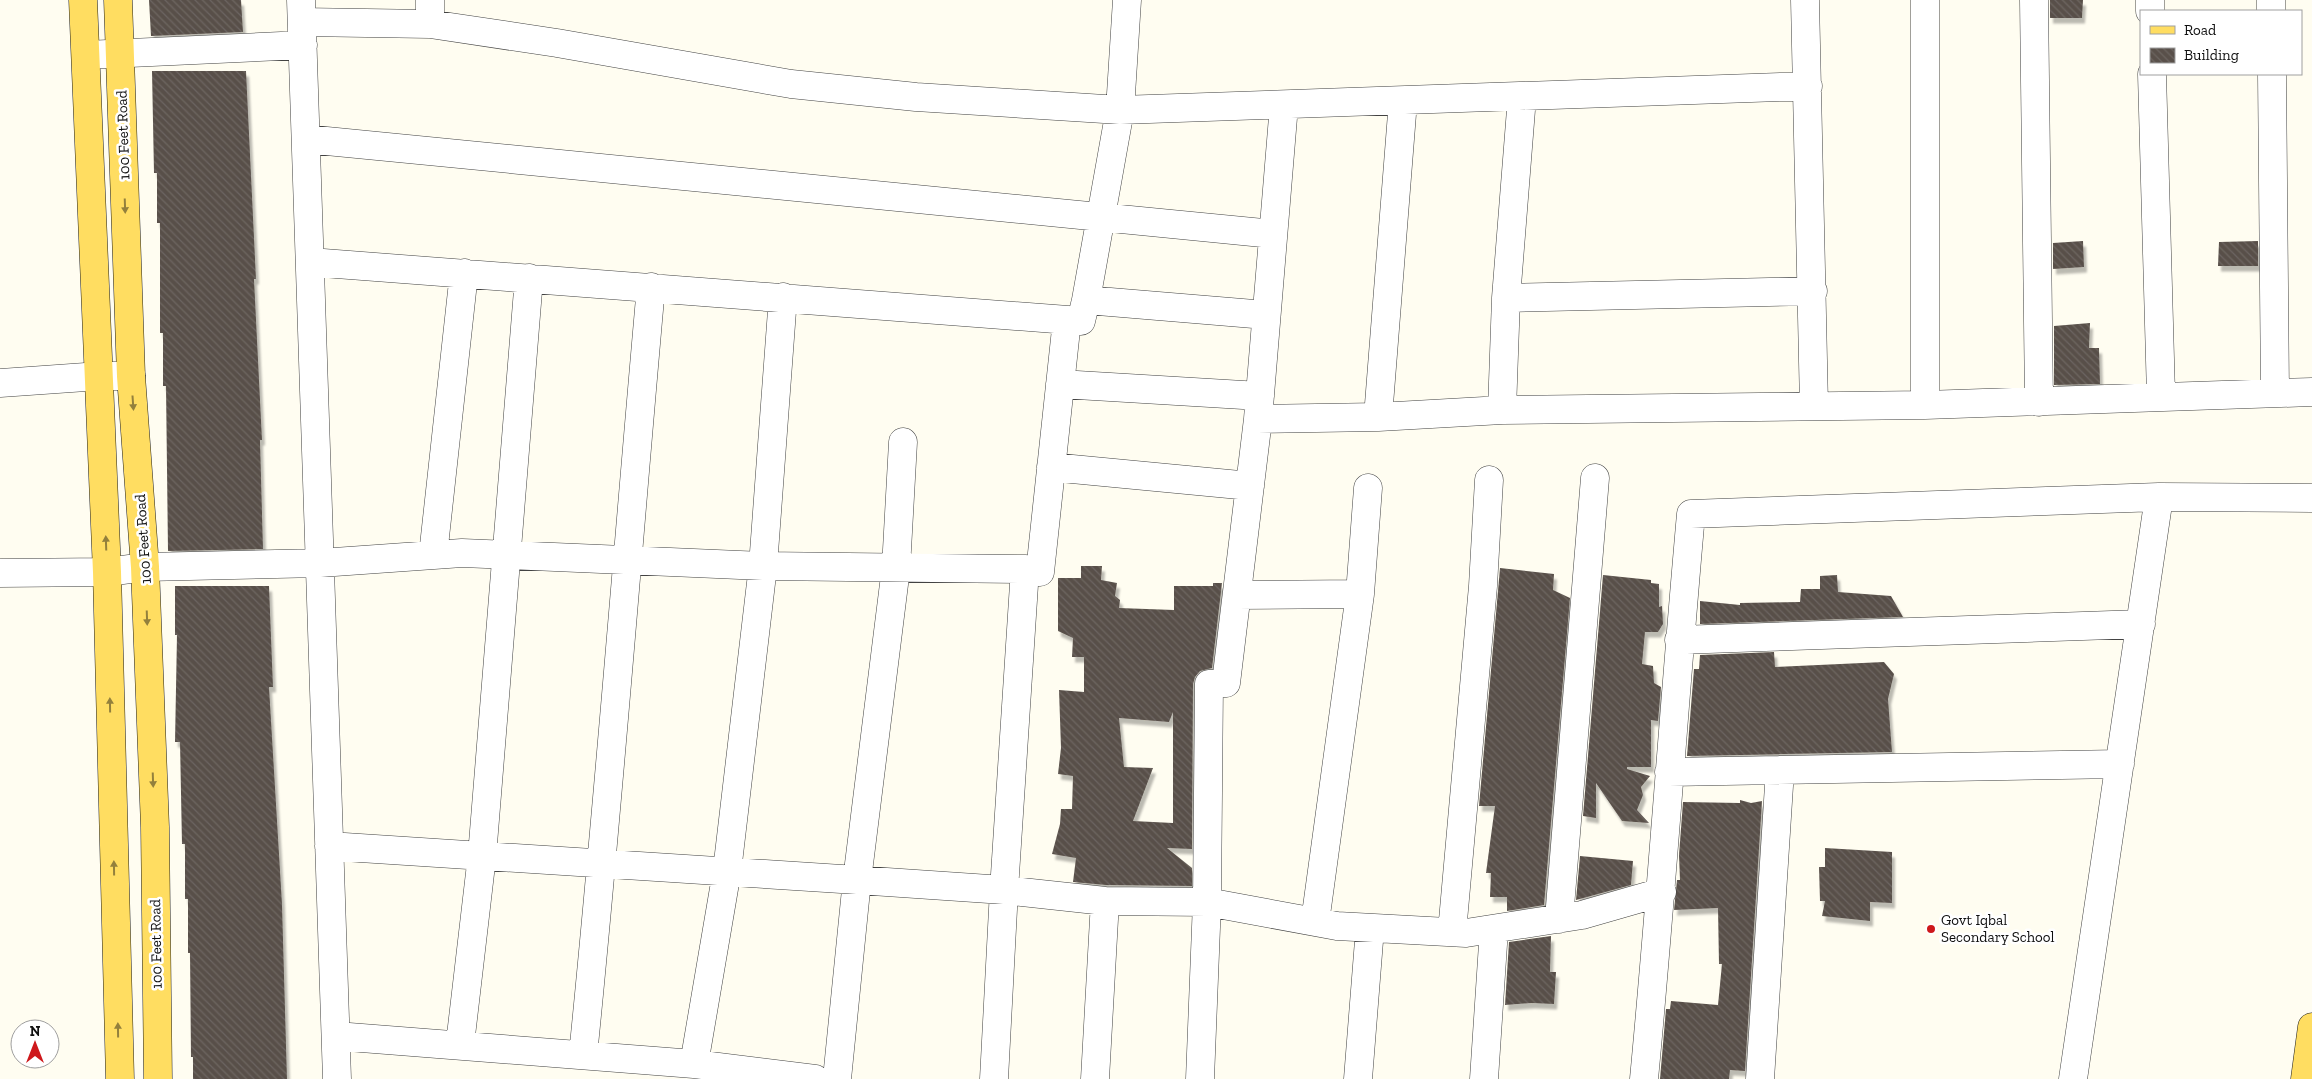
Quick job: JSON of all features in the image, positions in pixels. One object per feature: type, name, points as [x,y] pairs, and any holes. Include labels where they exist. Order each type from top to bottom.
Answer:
[{"type":"main road","points":[[83,0],[107,572],[120,1079]]},
{"type":"main road","name":"100 Feet Road","points":[[118,0],[132,376],[145,567],[155,827],[158,1079]]},
{"type":"main road","points":[[2304,1079],[2312,1027]]},
{"type":"street","points":[[310,262],[1081,321],[1120,110],[1127,0]]},
{"type":"street","points":[[1805,0],[1813,291],[1814,406]]},
{"type":"street","points":[[1925,0],[1925,405]]},
{"type":"street","points":[[2034,0],[2039,402]]},
{"type":"street","points":[[86,55],[120,53],[302,22],[430,12],[576,46],[791,84],[916,96],[1120,110],[1808,86]]},
{"type":"street","points":[[302,22],[337,1079]]},
{"type":"street","points":[[2152,75],[2161,395]]},
{"type":"street","points":[[2272,75],[2275,393]]},
{"type":"street","points":[[1502,410],[1506,298],[1522,96]]},
{"type":"street","points":[[1378,417],[1403,101]]},
{"type":"street","points":[[1200,1079],[1207,902],[1209,684],[1226,683],[1259,408],[1284,105]]},
{"type":"street","points":[[306,139],[1273,234]]},
{"type":"street","points":[[433,556],[464,273]]},
{"type":"street","points":[[460,1044],[482,856],[530,278]]},
{"type":"street","points":[[583,1054],[602,862],[626,560],[651,287]]},
{"type":"street","points":[[1506,298],[1813,291]]},
{"type":"street","points":[[694,1064],[727,871],[763,566],[783,298]]},
{"type":"street","points":[[1086,300],[1266,315]]},
{"type":"street","points":[[0,573],[107,572],[145,567],[320,563],[462,553],[763,566],[1025,569],[1040,572],[1067,320]]},
{"type":"street","points":[[0,383],[100,376],[132,376]]},
{"type":"street","points":[[1060,384],[1259,408],[1378,417],[1502,410],[1925,405],[2039,402],[2161,395],[2312,392]]},
{"type":"street","points":[[837,1079],[857,880],[896,568],[903,442]]},
{"type":"street","points":[[1051,467],[1250,486]]},
{"type":"street","points":[[1559,919],[1595,478]]},
{"type":"street","points":[[1452,932],[1484,586],[1489,480]]},
{"type":"street","points":[[1315,922],[1360,594],[1368,488]]},
{"type":"street","points":[[1644,1079],[1662,892],[1679,640],[1691,514],[2160,497],[2312,498]]},
{"type":"street","points":[[2073,1079],[2160,497]]},
{"type":"street","points":[[994,1079],[1025,569]]},
{"type":"street","points":[[1237,595],[1360,594]]},
{"type":"street","points":[[1679,640],[2141,624]]},
{"type":"street","points":[[1669,772],[2120,764]]},
{"type":"street","points":[[1760,1079],[1780,770]]},
{"type":"street","points":[[329,846],[602,862],[1004,890],[1105,901],[1207,902],[1336,926],[1466,933],[1582,915],[1662,892]]},
{"type":"street","points":[[1095,1079],[1105,901]]},
{"type":"street","points":[[1358,1079],[1370,928]]},
{"type":"street","points":[[1484,1079],[1494,929]]},
{"type":"street","points":[[336,1036],[583,1054],[694,1064],[815,1079]]},
{"type":"building","points":[[149,0],[241,0],[243,32],[151,36]]},
{"type":"building","points":[[2050,0],[2083,0],[2082,18],[2050,18]]},
{"type":"building","points":[[152,71],[246,71],[262,440],[260,440],[263,549],[168,551],[166,386],[163,386],[163,333],[160,333],[160,223],[157,223],[157,173],[154,173]]},
{"type":"building","points":[[2083,241],[2084,267],[2053,269],[2053,243]]},
{"type":"building","points":[[2258,241],[2258,266],[2218,266],[2219,242]]},
{"type":"building","points":[[2090,323],[2089,348],[2099,348],[2100,384],[2054,385],[2054,326]]},
{"type":"building","points":[[1081,566],[1102,566],[1101,580],[1117,583],[1115,596],[1120,600],[1119,608],[1174,610],[1174,586],[1213,586],[1213,583],[1222,583],[1212,668],[1200,671],[1195,677],[1193,684],[1192,849],[1167,848],[1192,868],[1192,886],[1106,885],[1073,882],[1076,858],[1052,854],[1060,824],[1061,809],[1072,809],[1073,776],[1058,774],[1061,748],[1059,690],[1084,692],[1084,657],[1072,657],[1073,638],[1058,631],[1058,578],[1081,578]],"holes":[[[1173,712],[1173,823],[1133,821],[1153,768],[1124,767],[1119,718],[1169,722]]]},
{"type":"building","points":[[1500,568],[1554,574],[1553,590],[1570,598],[1544,905],[1507,911],[1507,897],[1490,897],[1491,873],[1486,873],[1495,806],[1479,806]]},
{"type":"building","points":[[1603,575],[1651,580],[1651,583],[1659,584],[1659,607],[1662,606],[1663,624],[1658,632],[1645,632],[1642,664],[1653,666],[1654,683],[1661,687],[1658,721],[1651,720],[1651,767],[1627,767],[1627,769],[1650,776],[1641,787],[1643,795],[1637,810],[1649,823],[1622,821],[1596,783],[1596,818],[1583,816]]},
{"type":"building","points":[[1837,575],[1838,592],[1891,596],[1903,617],[1700,624],[1700,601],[1740,605],[1740,603],[1800,602],[1801,589],[1820,589],[1820,576]]},
{"type":"building","points":[[175,586],[269,586],[273,687],[269,687],[282,904],[287,1079],[193,1079],[188,899],[185,899],[185,844],[182,844],[180,742],[175,742],[177,635],[175,635]]},
{"type":"building","points":[[1774,652],[1775,667],[1884,662],[1894,674],[1888,699],[1892,752],[1687,756],[1694,669],[1699,669],[1700,655]]},
{"type":"building","points":[[1740,800],[1751,803],[1762,801],[1745,1071],[1730,1070],[1729,1079],[1660,1079],[1666,1009],[1670,1009],[1671,1001],[1718,1005],[1722,964],[1719,964],[1718,908],[1674,910],[1677,880],[1680,880],[1679,855],[1683,802],[1740,803]]},
{"type":"building","points":[[1825,848],[1892,852],[1892,903],[1870,902],[1870,921],[1822,916],[1825,901],[1820,901],[1819,867],[1825,867]]},
{"type":"building","points":[[1580,856],[1633,861],[1631,885],[1576,900]]},
{"type":"building","points":[[1551,936],[1550,972],[1556,972],[1554,1004],[1505,1005],[1509,942]]},
{"type":"place","name":"Govt Iqbal Secondary School","points":[[1931,929]]}]
